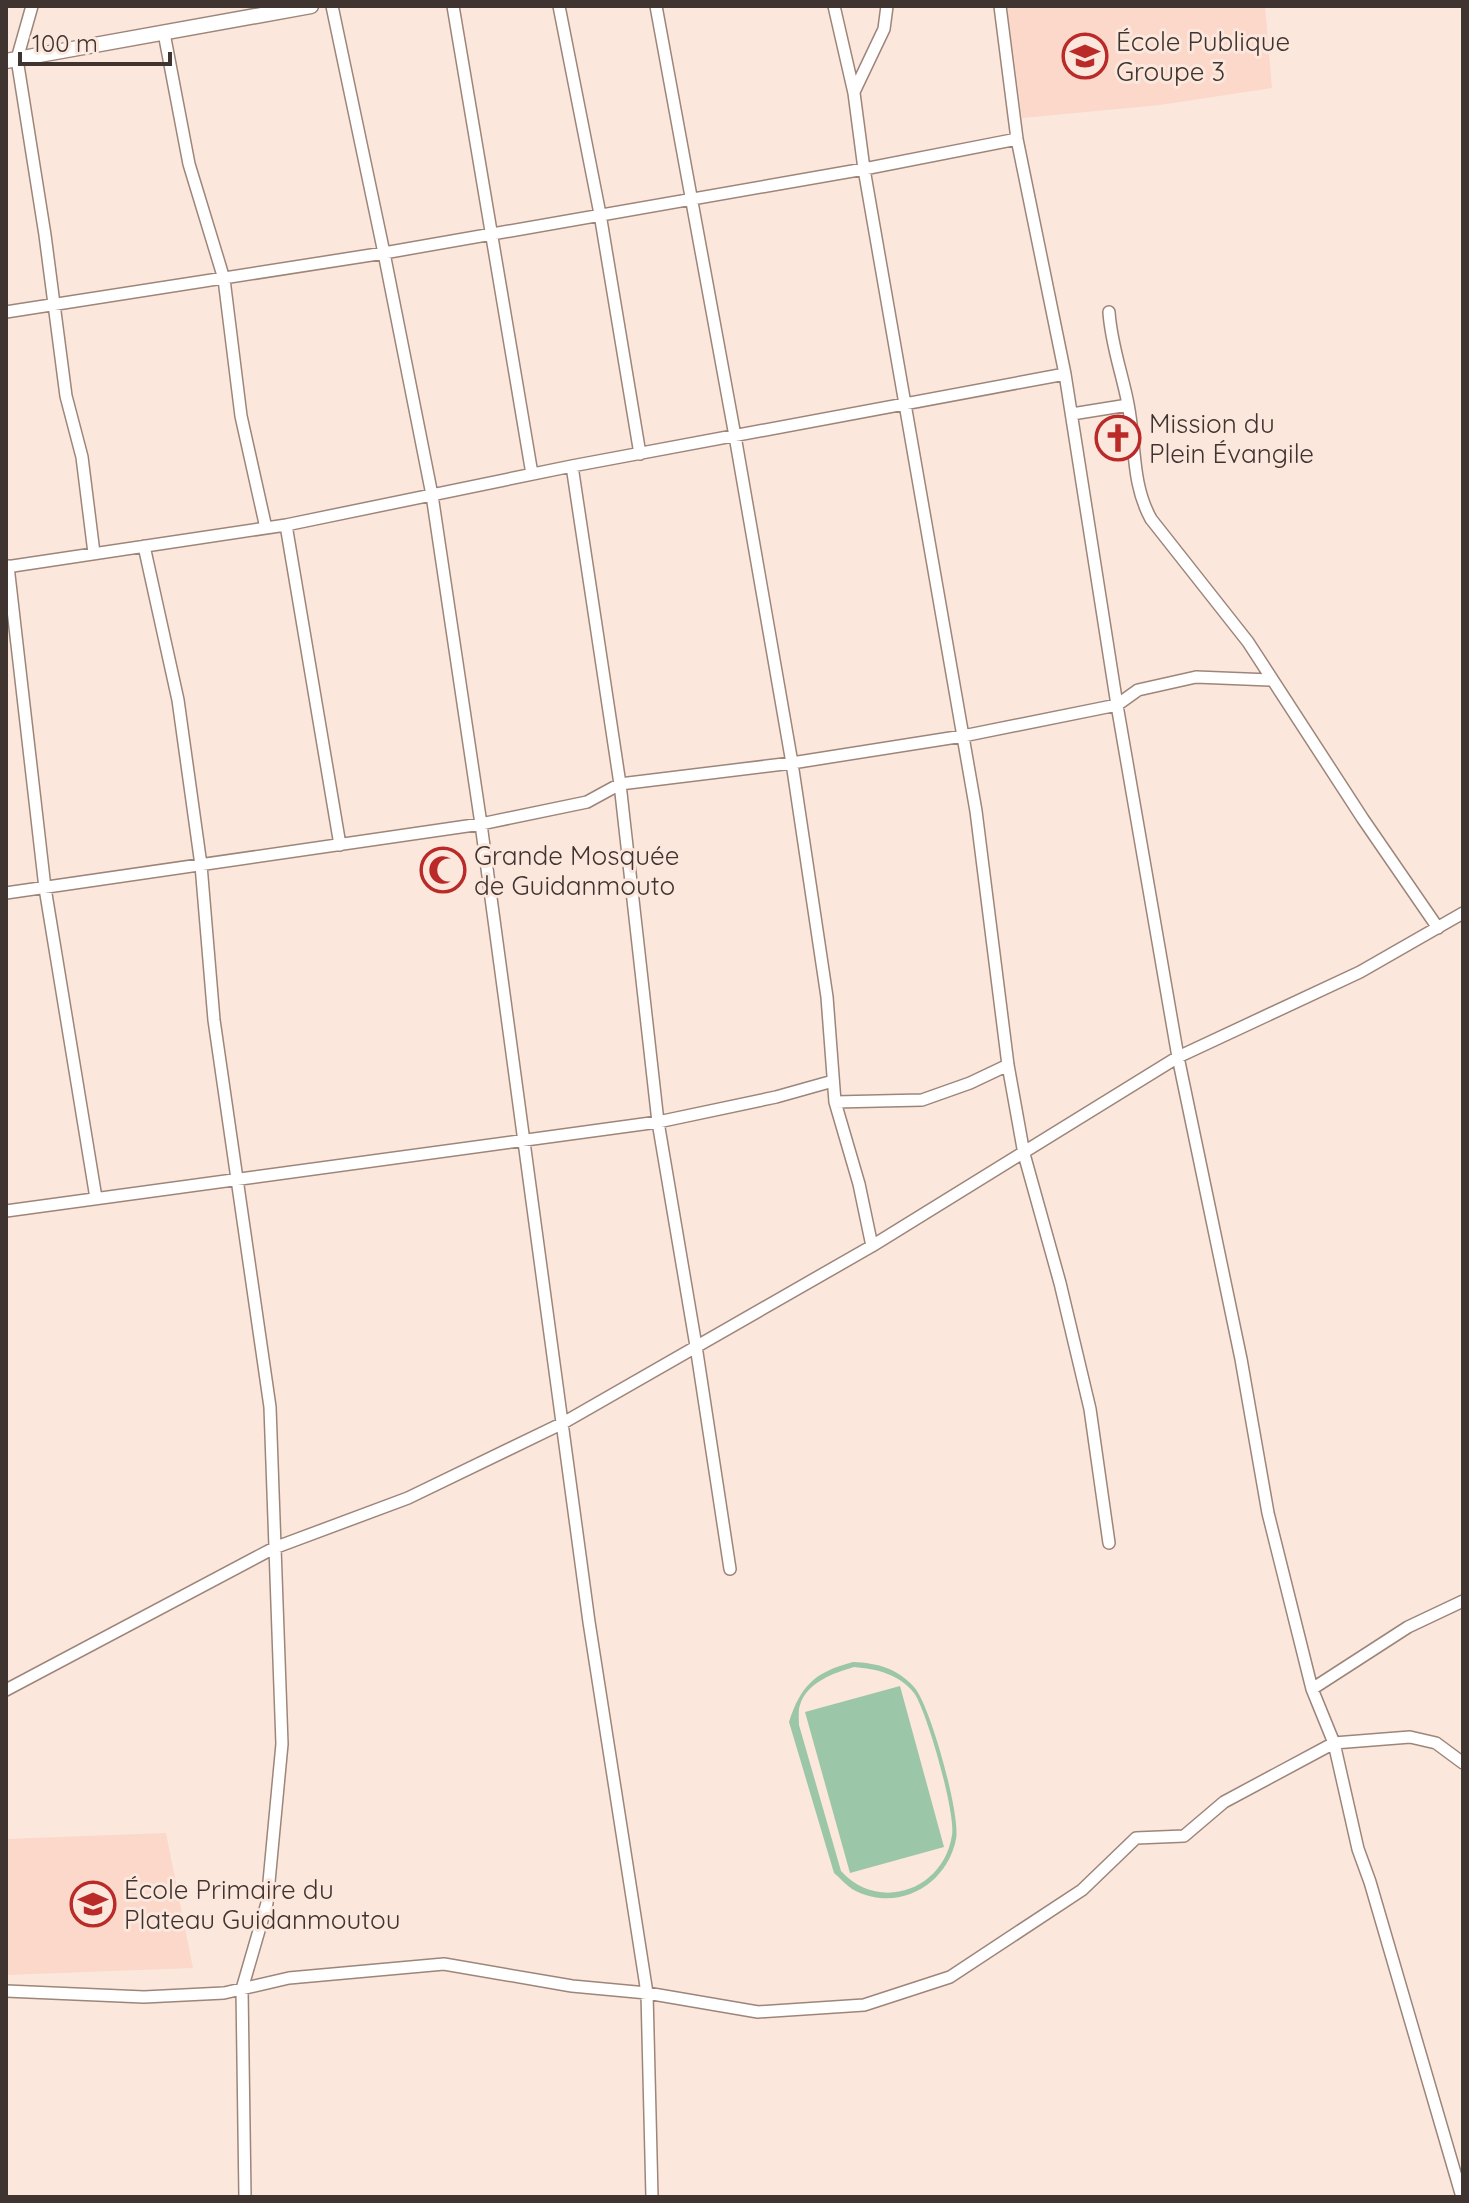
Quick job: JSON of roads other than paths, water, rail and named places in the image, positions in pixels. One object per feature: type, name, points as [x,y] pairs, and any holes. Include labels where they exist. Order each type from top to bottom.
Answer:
[{"type":"street","points":[[32,6],[12,60],[54,303],[66,396],[82,457],[94,553]]},
{"type":"street","points":[[12,60],[311,6]]},
{"type":"street","points":[[332,6],[432,495],[481,824],[589,1622],[647,1993],[652,2197]]},
{"type":"street","points":[[453,6],[532,474]]},
{"type":"street","points":[[559,6],[600,214],[640,454]]},
{"type":"street","points":[[656,6],[693,198],[792,763],[827,997],[835,1102],[859,1184],[872,1246]]},
{"type":"street","points":[[834,6],[854,93],[864,169],[976,811],[1008,1065],[1024,1154],[1060,1283],[1090,1409],[1109,1543]]},
{"type":"street","points":[[854,93],[884,29],[887,6]]},
{"type":"street","points":[[1000,6],[1017,139],[1065,374],[1117,705],[1178,1057],[1241,1359],[1268,1513],[1312,1689],[1334,1743],[1358,1849],[1462,2197]]},
{"type":"street","points":[[164,33],[189,164],[224,279],[241,416],[266,528]]},
{"type":"street","points":[[6,312],[384,253],[864,169],[1017,139]]},
{"type":"street","points":[[1109,312],[1110,330],[1128,405],[1141,500],[1151,519],[1248,642],[1270,680],[1438,928]]},
{"type":"street","points":[[96,1198],[45,888],[7,567],[286,525],[572,466],[1065,374]]},
{"type":"street","points":[[1072,414],[1128,405]]},
{"type":"street","points":[[572,466],[620,784],[658,1122],[730,1569]]},
{"type":"street","points":[[286,525],[340,845]]},
{"type":"street","points":[[144,546],[178,700],[201,865],[214,1020],[270,1407],[282,1744],[267,1903],[242,1989],[245,2197]]},
{"type":"street","points":[[6,893],[481,824],[587,802],[620,784],[792,763],[963,736],[1117,705],[1138,690],[1196,677],[1270,680]]},
{"type":"street","points":[[6,1690],[274,1548],[408,1498],[563,1423],[872,1246],[1178,1057],[1360,972],[1463,913]]},
{"type":"street","points":[[835,1102],[922,1100],[1008,1065]]},
{"type":"street","points":[[6,1211],[658,1122],[833,1081]]},
{"type":"street","points":[[1312,1689],[1408,1627],[1463,1601]]},
{"type":"street","points":[[6,1991],[144,1997],[242,1989],[289,1978],[444,1964],[572,1986],[647,1993],[758,2012],[864,2005],[950,1977],[1082,1890],[1136,1838],[1184,1836],[1224,1802],[1334,1743],[1410,1737],[1436,1743],[1463,1763]]},
{"type":"place","name":"École Publique Groupe 3","points":[[1085,56]]},
{"type":"place","name":"Mission du Plein Évangile","points":[[1118,438]]},
{"type":"place","name":"Grande Mosquée de Guidanmouto","points":[[443,870]]},
{"type":"place","name":"École Primaire du Plateau Guidanmoutou","points":[[93,1904]]}]
